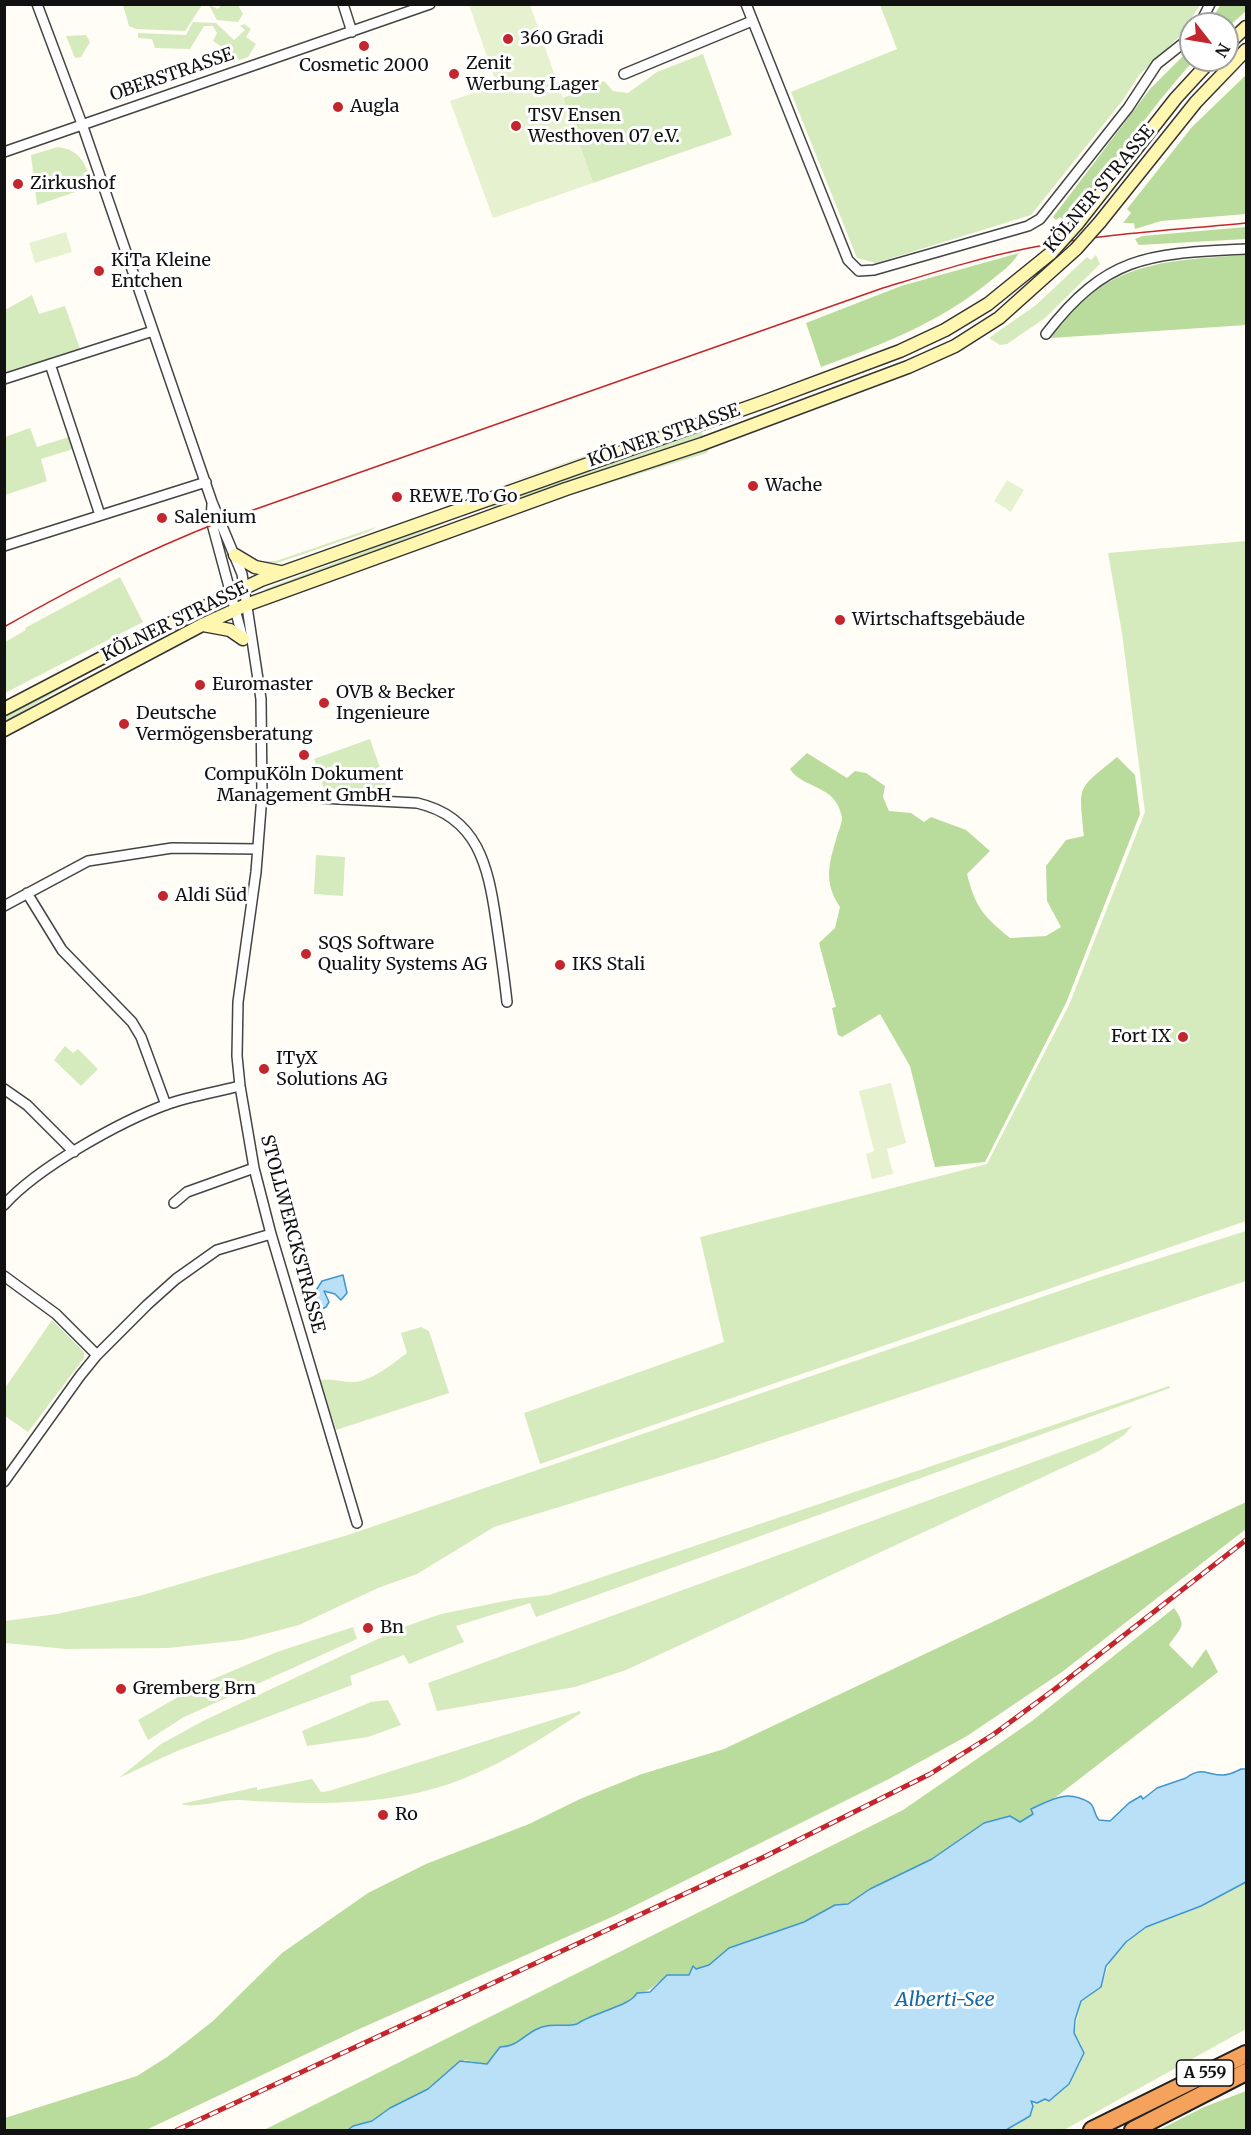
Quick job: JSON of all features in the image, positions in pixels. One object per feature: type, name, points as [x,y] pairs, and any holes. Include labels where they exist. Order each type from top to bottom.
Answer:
[{"type":"highway","points":[[1165,2092],[1246,2042]]},
{"type":"highway","name":"A 559","points":[[1092,2130],[1246,2054]]},
{"type":"highway","name":"A 559","points":[[1133,2130],[1246,2072]]},
{"type":"highway","points":[[1168,2113],[1246,2082]]},
{"type":"main road","name":"KÖLNER STRASSE","points":[[4,730],[202,625],[246,605],[474,522],[702,444],[908,367],[955,346],[999,318],[1076,249],[1196,102],[1246,50]]},
{"type":"main road","name":"KÖLNER STRASSE","points":[[4,709],[244,587],[777,398],[909,347],[988,304],[1051,253],[1077,224],[1176,98],[1200,72]]},
{"type":"main road","points":[[468,506],[474,522]]},
{"type":"main road","points":[[235,555],[255,567],[282,573]]},
{"type":"main road","points":[[202,625],[230,630],[243,639]]},
{"type":"street","points":[[37,4],[82,124],[212,502]]},
{"type":"street","points":[[342,4],[352,32]]},
{"type":"street","name":"OBERSTRASSE","points":[[4,152],[430,4]]},
{"type":"street","points":[[746,4],[848,260],[859,271],[874,270],[1028,226],[1040,219],[1128,108],[1157,64],[1179,47]]},
{"type":"street","points":[[624,75],[753,21]]},
{"type":"street","points":[[1046,333],[1078,296],[1119,267],[1154,256],[1173,253],[1246,249]]},
{"type":"street","points":[[4,379],[153,331]]},
{"type":"street","points":[[51,364],[100,516]]},
{"type":"street","points":[[4,546],[206,482]]},
{"type":"street","name":"STOLLWERCKSTRASSE","points":[[212,502],[235,555],[244,587],[261,699],[262,795],[258,849],[238,1002],[240,1086],[254,1168],[271,1234],[357,1523]]},
{"type":"street","name":"STOLLWERCKSTRASSE","points":[[212,502],[211,520],[234,610],[243,639],[255,661]]},
{"type":"street","points":[[262,795],[417,803],[438,810],[459,825],[474,840],[488,872],[507,1002]]},
{"type":"street","points":[[5,904],[88,861],[172,848],[258,849]]},
{"type":"street","points":[[27,893],[62,950],[132,1022],[145,1046],[166,1105]]},
{"type":"street","points":[[4,1205],[74,1152],[117,1127],[166,1105],[240,1086]]},
{"type":"street","points":[[4,1089],[27,1105],[74,1152]]},
{"type":"street","points":[[174,1203],[187,1192],[254,1168]]},
{"type":"street","points":[[4,1482],[57,1405],[97,1355],[176,1279],[217,1250],[271,1234]]},
{"type":"street","points":[[4,1276],[56,1314],[97,1355]]},
{"type":"green space","points":[[123,4],[202,5],[185,31],[136,29],[129,26]]},
{"type":"green space","points":[[209,5],[218,9],[221,5],[238,5],[243,14],[238,22],[217,20]]},
{"type":"green space","name":"TSV Ensen Westhoven 07 e.V.","points":[[469,5],[530,5],[593,183],[493,218],[450,101],[497,85]]},
{"type":"green space","points":[[880,5],[1200,5],[1195,12],[1179,12],[1179,37],[1139,75],[1123,100],[1031,215],[876,263],[857,258],[791,92],[897,49]]},
{"type":"green space","points":[[1220,5],[1246,5],[1246,11],[1239,17],[1239,12],[1216,12]]},
{"type":"green space","points":[[193,22],[216,23],[234,40],[245,30],[240,26],[244,24],[251,29],[246,37],[256,44],[248,57],[240,60],[213,41],[217,33],[213,26],[204,26],[190,49],[155,48],[152,39],[138,38],[138,33],[186,35]]},
{"type":"green space","points":[[86,35],[90,42],[81,57],[75,58],[66,36]]},
{"type":"green space","points":[[703,54],[732,135],[593,183],[563,98],[604,81],[613,91],[628,93],[657,72]]},
{"type":"green space","points":[[1179,60],[1179,72],[1184,72],[1064,221],[1060,217],[1056,220],[1053,217],[1150,89]]},
{"type":"green space","points":[[1246,75],[1246,214],[1161,221],[1135,229],[1134,223],[1123,223],[1131,213],[1127,209],[1192,127]]},
{"type":"green space","points":[[58,147],[72,151],[81,159],[93,184],[37,205],[31,155]]},
{"type":"green space","points":[[1246,227],[1246,239],[1139,245],[1135,239],[1142,236]]},
{"type":"green space","points":[[66,232],[72,252],[35,263],[29,243]]},
{"type":"green space","points":[[1019,253],[1001,272],[970,297],[930,321],[909,332],[821,367],[806,323],[901,286]]},
{"type":"green space","points":[[1096,255],[1100,264],[1045,318],[1007,344],[1000,345],[989,338],[1036,305],[1087,257],[1091,260]]},
{"type":"green space","points":[[1246,255],[1246,325],[1051,338],[1071,313],[1092,293],[1114,279],[1136,270],[1161,264]]},
{"type":"green space","points":[[32,295],[39,314],[65,306],[80,349],[5,373],[5,310]]},
{"type":"green space","points":[[696,417],[697,419],[484,491]]},
{"type":"green space","points":[[30,428],[37,447],[69,437],[73,449],[41,459],[47,481],[5,495],[5,437]]},
{"type":"green space","points":[[701,429],[703,436],[496,508],[491,507],[492,504]]},
{"type":"green space","points":[[709,449],[707,453],[574,494],[677,457]]},
{"type":"green space","points":[[1007,480],[1024,490],[1011,512],[994,501]]},
{"type":"green space","points":[[445,521],[445,523],[357,559],[266,591],[265,589]]},
{"type":"green space","points":[[376,527],[368,532],[274,564],[260,564],[261,561],[276,561]]},
{"type":"green space","points":[[1246,541],[1246,1221],[540,1464],[524,1413],[724,1342],[700,1237],[987,1164],[1069,1005],[1145,812],[1122,633],[1108,553]]},
{"type":"green space","points":[[120,577],[143,622],[5,693],[5,642],[26,630],[25,628]]},
{"type":"green space","points":[[192,616],[190,620],[79,678],[5,722],[5,716],[11,711]]},
{"type":"green space","points":[[370,739],[389,794],[324,788],[314,759]]},
{"type":"green space","points":[[807,753],[847,778],[855,771],[866,773],[885,786],[883,797],[889,811],[911,813],[924,822],[931,817],[966,830],[990,851],[967,874],[977,903],[993,924],[1010,938],[1046,936],[1061,927],[1047,901],[1046,866],[1066,840],[1084,836],[1081,806],[1083,789],[1094,776],[1117,757],[1135,775],[1140,814],[1066,1003],[985,1162],[935,1167],[910,1066],[880,1014],[842,1037],[838,1035],[832,1008],[836,1007],[819,943],[835,928],[840,907],[831,889],[829,872],[842,818],[839,807],[827,793],[802,780],[790,769]]},
{"type":"green space","points":[[316,855],[345,857],[343,896],[314,894]]},
{"type":"green space","points":[[65,1046],[73,1053],[78,1049],[98,1069],[81,1086],[54,1060]]},
{"type":"green space","points":[[891,1083],[906,1143],[887,1149],[893,1174],[872,1179],[866,1154],[874,1151],[859,1091]]},
{"type":"green space","points":[[1246,1231],[1246,1281],[715,1459],[494,1527],[417,1574],[378,1588],[299,1625],[242,1640],[168,1648],[66,1649],[5,1643],[5,1621],[57,1614],[139,1596],[348,1535],[1097,1278]]},
{"type":"green space","points":[[52,1320],[84,1352],[84,1358],[28,1432],[5,1416],[5,1388]]},
{"type":"green space","points":[[421,1327],[429,1331],[449,1393],[336,1430],[320,1380],[353,1382],[368,1379],[407,1353],[401,1333]]},
{"type":"green space","points":[[1169,1386],[1170,1388],[536,1617],[530,1603],[456,1626],[464,1642],[409,1664],[404,1655],[350,1676],[352,1685],[177,1751],[119,1778],[161,1744],[203,1721],[401,1628],[441,1614],[515,1599],[549,1595]]},
{"type":"green space","points":[[1132,1426],[1124,1435],[1099,1451],[626,1670],[575,1687],[437,1711],[428,1683]]},
{"type":"green space","points":[[1246,1502],[1246,1529],[1062,1672],[967,1736],[887,1780],[614,1916],[357,2030],[146,2130],[5,2130],[5,2118],[137,2076],[167,2057],[213,2021],[282,1953],[368,1893],[426,1864],[529,1824],[580,1799],[642,1774],[724,1749]]},
{"type":"green space","points":[[1174,1608],[1181,1619],[1181,1627],[1169,1645],[1192,1668],[1206,1649],[1218,1672],[1056,1797],[1031,1810],[1033,1814],[1020,1822],[1010,1816],[984,1823],[932,1859],[870,1889],[848,1904],[835,1905],[804,1922],[729,1948],[709,1965],[695,1969],[693,1966],[689,1975],[666,1977],[650,1989],[637,1993],[627,2002],[577,2024],[541,2027],[515,2043],[500,2047],[487,2064],[464,2060],[428,2089],[371,2121],[353,2126],[348,2130],[264,2130],[903,1810],[1032,1721]]},
{"type":"green space","points":[[353,1627],[357,1639],[184,1717],[148,1740],[138,1720],[199,1685],[277,1652]]},
{"type":"green space","points":[[388,1700],[401,1725],[368,1737],[307,1746],[302,1731],[371,1702]]},
{"type":"green space","points":[[580,1711],[581,1713],[553,1731],[495,1764],[465,1778],[410,1794],[354,1802],[297,1803],[233,1800],[194,1805],[181,1804],[257,1787],[257,1790],[312,1779],[321,1792],[329,1791]]},
{"type":"green space","points":[[1246,1882],[1246,2029],[1064,2130],[1006,2130],[1017,2125],[1033,2109],[1031,2101],[1050,2098],[1071,2080],[1084,2053],[1074,2033],[1081,2001],[1101,1987],[1111,1958],[1129,1939],[1146,1927],[1201,1905]]},
{"type":"green space","points":[[1246,2091],[1246,2130],[1159,2130],[1204,2107]]},
{"type":"water","points":[[343,1275],[347,1293],[341,1300],[335,1294],[324,1291],[329,1302],[326,1307],[314,1313],[308,1303],[322,1281]]},
{"type":"water","name":"Alberti-See","points":[[1246,1769],[1246,1882],[1201,1906],[1146,1927],[1126,1942],[1106,1966],[1101,1987],[1081,2001],[1075,2020],[1074,2033],[1084,2053],[1069,2084],[1049,2101],[1045,2099],[1037,2103],[1031,2101],[1033,2106],[1030,2116],[1006,2130],[348,2130],[353,2126],[372,2121],[390,2108],[428,2089],[460,2061],[487,2064],[500,2047],[515,2043],[541,2027],[577,2024],[627,2002],[637,1993],[650,1992],[667,1975],[689,1975],[693,1966],[696,1969],[709,1965],[729,1948],[804,1922],[835,1905],[848,1904],[870,1889],[932,1859],[984,1823],[1010,1816],[1020,1822],[1033,1814],[1031,1809],[1053,1799],[1067,1796],[1090,1803],[1099,1820],[1110,1821],[1129,1803],[1141,1796],[1143,1799],[1157,1788],[1196,1772],[1226,1775]]},
{"type":"tram line","points":[[4,627],[111,570],[222,521],[880,289],[972,261],[1056,243],[1246,223]]},
{"type":"railway","points":[[177,2130],[766,1856],[930,1774],[994,1734],[1055,1689],[1246,1540]]},
{"type":"place","name":"360 Gradi","points":[[508,39]]},
{"type":"place","name":"Cosmetic 2000","points":[[364,46]]},
{"type":"place","name":"Zenit Werbung Lager","points":[[454,74]]},
{"type":"place","name":"Augla","points":[[338,107]]},
{"type":"place","name":"TSV Ensen Westhoven 07 e.V.","points":[[516,126]]},
{"type":"place","name":"Zirkushof","points":[[18,184]]},
{"type":"place","name":"KiTa Kleine Entchen","points":[[99,271]]},
{"type":"place","name":"Wache","points":[[753,486]]},
{"type":"place","name":"REWE To Go","points":[[397,497]]},
{"type":"place","name":"Salenium","points":[[162,518]]},
{"type":"place","name":"Wirtschaftsgebäude","points":[[840,620]]},
{"type":"place","name":"Euromaster","points":[[200,685]]},
{"type":"place","name":"OVB & Becker Ingenieure","points":[[324,703]]},
{"type":"place","name":"Deutsche Vermögensberatung","points":[[124,724]]},
{"type":"place","name":"CompuKöln Dokument Management GmbH","points":[[304,755]]},
{"type":"place","name":"Aldi Süd","points":[[163,896]]},
{"type":"place","name":"SQS Software Quality Systems AG","points":[[306,954]]},
{"type":"place","name":"IKS Stali","points":[[560,965]]},
{"type":"place","name":"Fort IX","points":[[1183,1037]]},
{"type":"place","name":"ITyX Solutions AG","points":[[264,1069]]},
{"type":"place","name":"Bn","points":[[368,1628]]},
{"type":"place","name":"Gremberg Brn","points":[[121,1689]]},
{"type":"place","name":"Ro","points":[[383,1815]]}]
